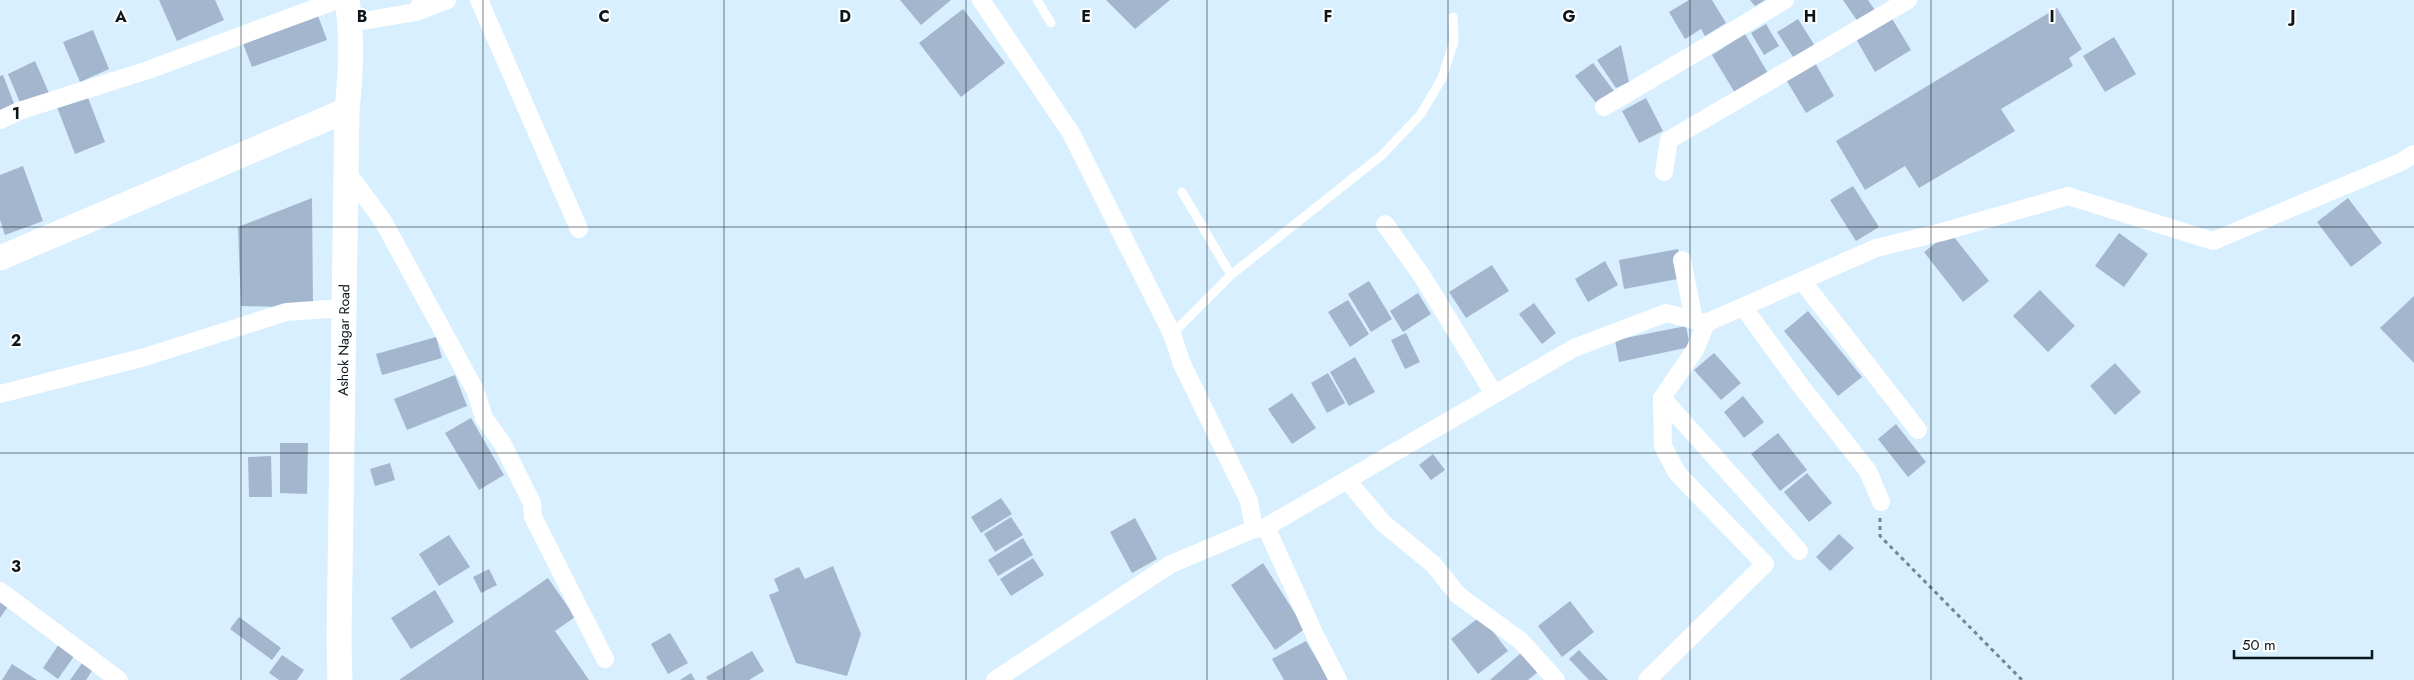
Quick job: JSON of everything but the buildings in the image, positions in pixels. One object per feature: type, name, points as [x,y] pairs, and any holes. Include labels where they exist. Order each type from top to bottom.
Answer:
[{"type":"street","points":[[0,120],[19,111],[148,70],[337,0]]},
{"type":"street","points":[[349,12],[420,6],[447,0]]},
{"type":"street","points":[[478,0],[578,229]]},
{"type":"street","points":[[981,0],[1071,133],[1172,334],[1182,364],[1249,501],[1260,528],[1338,680]]},
{"type":"street","points":[[1604,107],[1785,0]]},
{"type":"street","points":[[1664,172],[1669,140],[1908,0]]},
{"type":"street","name":"Ashok Nagar Road","points":[[340,680],[343,308],[348,110],[351,78],[349,12]]},
{"type":"street","points":[[0,258],[348,110]]},
{"type":"street","points":[[995,680],[1171,564],[1260,528],[1347,480],[1574,348],[1666,313],[1700,322],[1744,308],[1876,248],[1942,232],[2068,196],[2213,241],[2402,162],[2414,154]]},
{"type":"street","points":[[347,172],[383,221],[471,381],[484,418],[502,443],[532,503],[533,517],[605,659]]},
{"type":"street","points":[[1385,224],[1422,276],[1494,394]]},
{"type":"street","points":[[1647,680],[1765,564],[1677,473],[1663,446],[1662,398],[1695,350],[1700,322],[1682,260]]},
{"type":"street","points":[[1803,282],[1918,430]]},
{"type":"street","points":[[0,394],[145,357],[286,312],[343,308]]},
{"type":"street","points":[[1744,308],[1868,471],[1881,502]]},
{"type":"street","points":[[1662,398],[1800,551]]},
{"type":"street","points":[[1347,480],[1384,523],[1433,564],[1458,595],[1521,641],[1556,680]]},
{"type":"street","points":[[0,591],[119,680]]},
{"type":"lane","points":[[1037,0],[1050,23]]},
{"type":"lane","points":[[1172,334],[1231,275],[1382,155],[1420,114],[1442,78],[1454,41],[1453,17]]},
{"type":"lane","points":[[1182,192],[1231,275]]},
{"type":"path","points":[[1881,502],[1880,536],[2022,680]]}]
